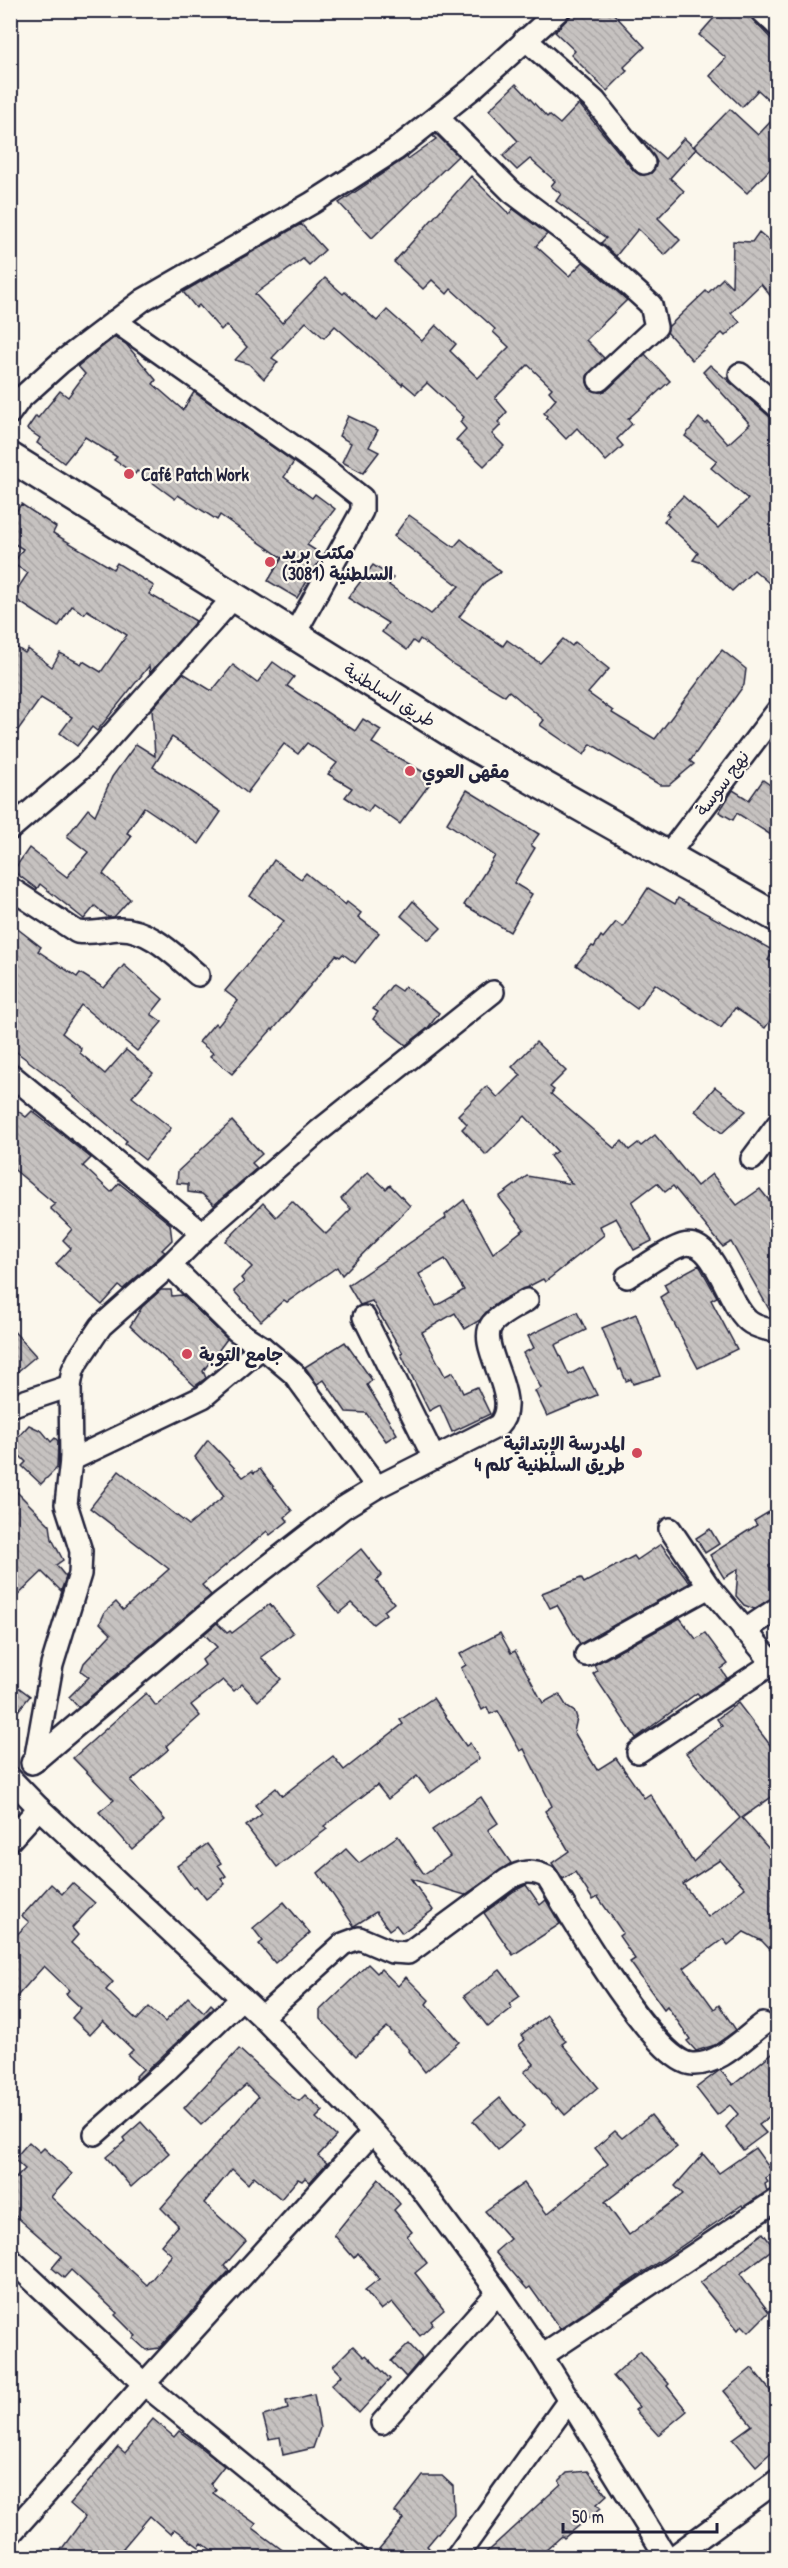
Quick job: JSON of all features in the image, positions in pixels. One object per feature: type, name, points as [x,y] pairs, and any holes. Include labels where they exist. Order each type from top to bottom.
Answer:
[{"type":"main road","name":"طريق السلطنية","points":[[13,465],[234,597],[468,743],[777,918]]},
{"type":"street","points":[[10,413],[20,399],[60,363],[115,321],[171,283],[312,204],[395,150],[473,88],[559,10]]},
{"type":"street","points":[[761,10],[777,26]]},
{"type":"street","points":[[525,39],[595,101],[644,163]]},
{"type":"street","points":[[437,117],[512,192],[598,257],[651,305],[656,327],[599,380]]},
{"type":"street","points":[[115,321],[324,468],[362,498],[362,511],[294,635]]},
{"type":"street","points":[[740,374],[777,407]]},
{"type":"street","points":[[10,829],[86,764],[234,597]]},
{"type":"street","name":"نهج سوسة","points":[[667,856],[777,710]]},
{"type":"street","points":[[10,888],[77,932],[89,933],[121,929],[140,932],[198,975]]},
{"type":"street","points":[[35,1761],[51,1665],[80,1574],[81,1551],[66,1504],[71,1460],[70,1386],[78,1360],[101,1326],[170,1266],[202,1233],[320,1130],[492,992]]},
{"type":"street","points":[[10,1074],[202,1233]]},
{"type":"street","points":[[752,1159],[777,1124]]},
{"type":"street","points":[[627,1277],[682,1245],[694,1244],[705,1250],[739,1311],[750,1323],[777,1332]]},
{"type":"street","points":[[170,1266],[237,1331],[262,1347],[294,1374],[377,1487]]},
{"type":"street","points":[[527,1300],[490,1326],[489,1338],[507,1406],[505,1419],[486,1433],[377,1487],[343,1508],[222,1602],[12,1779],[39,1808],[262,2017],[373,2132],[412,2176],[498,2292],[542,2356],[667,2558]]},
{"type":"street","points":[[364,1317],[434,1458]]},
{"type":"street","points":[[71,1460],[203,1397],[262,1347]]},
{"type":"street","points":[[10,1406],[70,1386]]},
{"type":"street","points":[[638,1752],[775,1666],[709,1587],[670,1529]]},
{"type":"street","points":[[586,1655],[709,1587]]},
{"type":"street","points":[[744,1631],[777,1608]]},
{"type":"street","points":[[10,1840],[39,1808]]},
{"type":"street","points":[[262,2017],[343,1944],[359,1938],[392,1952],[408,1953],[507,1880],[519,1872],[530,1871],[547,1877],[635,2012],[652,2035],[679,2059],[690,2064],[714,2060],[763,2024]]},
{"type":"street","points":[[95,2134],[165,2072],[242,1998]]},
{"type":"street","points":[[10,2534],[373,2132]]},
{"type":"street","points":[[542,2356],[777,2199]]},
{"type":"street","points":[[10,2259],[144,2384],[357,2558]]},
{"type":"street","points":[[382,2423],[498,2292]]},
{"type":"street","points":[[456,2558],[569,2400]]},
{"type":"street","points":[[672,2558],[777,2480]]},
{"type":"building","points":[[576,10],[610,10],[645,47],[624,67],[627,71],[607,91],[571,55],[575,51],[555,32]]},
{"type":"building","points":[[721,10],[749,10],[752,19],[777,45],[777,93],[770,101],[758,90],[742,107],[710,76],[726,58],[699,35]]},
{"type":"building","points":[[516,84],[547,117],[549,115],[560,124],[579,104],[634,171],[640,175],[651,173],[657,162],[639,136],[665,159],[684,138],[696,149],[670,178],[684,191],[658,218],[680,240],[665,255],[638,229],[616,256],[601,243],[606,238],[556,201],[561,194],[551,186],[555,181],[530,159],[517,170],[503,156],[518,141],[489,110]]},
{"type":"building","points":[[730,109],[758,135],[777,115],[777,162],[747,193],[694,146]]},
{"type":"building","points":[[436,134],[458,156],[372,238],[339,203],[407,157],[408,159],[436,139],[433,136]]},
{"type":"building","points":[[471,176],[509,214],[513,209],[547,234],[536,246],[569,276],[583,262],[627,300],[586,340],[604,358],[587,376],[590,389],[601,392],[607,390],[645,354],[670,381],[628,419],[632,424],[617,439],[623,446],[606,461],[577,428],[566,439],[546,418],[544,413],[556,399],[549,391],[552,388],[528,365],[495,398],[507,412],[498,422],[501,425],[492,434],[504,446],[484,466],[456,440],[466,429],[460,422],[464,417],[427,383],[416,394],[403,383],[402,385],[335,326],[324,338],[306,322],[272,358],[278,362],[264,379],[249,364],[235,360],[247,347],[226,325],[221,330],[199,305],[196,308],[183,292],[301,224],[325,250],[309,265],[303,259],[255,294],[282,323],[325,278],[343,294],[345,292],[377,321],[387,310],[422,341],[436,325],[456,344],[450,351],[478,378],[509,347],[493,332],[495,329],[451,289],[447,294],[432,280],[423,289],[394,262]]},
{"type":"building","points":[[759,232],[777,247],[777,304],[761,284],[731,313],[740,322],[725,336],[722,333],[692,360],[667,332],[668,327],[723,278],[732,287],[733,241],[752,242]]},
{"type":"building","points":[[115,337],[126,344],[156,380],[153,384],[183,410],[194,392],[294,462],[284,477],[312,498],[315,494],[335,509],[307,545],[323,555],[297,598],[268,581],[282,558],[220,515],[217,520],[178,495],[175,499],[137,471],[135,474],[114,460],[117,457],[85,437],[64,463],[37,443],[40,438],[27,429],[60,391],[68,397],[85,374],[78,366]]},
{"type":"building","points":[[710,365],[777,423],[777,590],[754,570],[732,591],[703,563],[693,560],[698,553],[664,521],[669,516],[666,514],[683,496],[718,528],[748,499],[711,468],[717,461],[685,436],[699,418],[706,424],[708,422],[728,444],[750,424],[703,372]]},
{"type":"building","points":[[348,416],[378,430],[369,447],[379,452],[363,473],[342,462],[351,443],[339,436]]},
{"type":"building","points":[[21,504],[56,527],[53,533],[113,569],[117,563],[154,586],[149,594],[196,621],[150,673],[149,666],[97,731],[92,727],[77,746],[60,733],[72,717],[41,698],[10,741],[10,643],[25,653],[28,649],[52,667],[60,653],[81,664],[83,661],[101,672],[127,635],[87,610],[84,614],[72,606],[58,627],[12,597],[28,573],[13,564],[23,549],[10,541],[10,521]]},
{"type":"building","points":[[409,515],[454,547],[461,539],[501,572],[485,582],[459,617],[503,646],[507,640],[540,663],[563,639],[572,646],[575,642],[609,669],[588,693],[613,711],[612,713],[655,739],[722,650],[746,669],[744,685],[690,761],[694,764],[669,785],[660,785],[591,744],[584,755],[540,725],[544,720],[509,691],[505,696],[454,665],[420,639],[417,644],[413,641],[407,650],[382,632],[388,623],[348,598],[373,565],[393,578],[389,585],[431,614],[459,586],[394,536]]},
{"type":"building","points":[[273,662],[294,677],[287,686],[355,731],[363,719],[381,730],[372,743],[434,778],[400,824],[373,805],[368,812],[345,797],[352,788],[328,774],[337,763],[307,743],[298,754],[284,744],[247,793],[172,737],[153,767],[221,812],[199,844],[144,807],[127,833],[132,836],[103,874],[130,899],[114,917],[108,917],[95,906],[84,919],[40,884],[37,889],[13,871],[29,848],[67,877],[88,852],[67,836],[88,809],[95,815],[112,777],[136,744],[155,756],[152,709],[183,673],[212,691],[233,665],[257,683]]},
{"type":"building","points":[[763,780],[777,790],[777,839],[737,813],[733,820],[719,812],[733,790],[749,800]]},
{"type":"building","points":[[467,790],[539,834],[531,845],[535,848],[514,883],[532,894],[510,932],[464,905],[495,856],[447,823]]},
{"type":"building","points":[[274,860],[301,879],[306,873],[345,905],[347,902],[361,913],[358,917],[379,933],[355,963],[343,954],[340,957],[336,955],[273,1030],[232,1074],[210,1056],[213,1053],[199,1042],[215,1023],[218,1026],[238,1001],[225,991],[284,921],[250,896]]},
{"type":"building","points":[[648,888],[675,904],[678,898],[774,951],[768,960],[777,965],[777,1011],[765,1028],[735,1008],[721,1028],[655,984],[637,1009],[576,965],[616,922],[623,927]]},
{"type":"building","points":[[413,901],[441,928],[429,940],[401,916]]},
{"type":"building","points":[[10,923],[41,947],[38,951],[77,977],[80,973],[104,988],[124,965],[163,999],[151,1014],[162,1022],[137,1051],[81,1005],[62,1033],[81,1048],[80,1053],[105,1074],[126,1050],[153,1073],[132,1097],[171,1128],[145,1160],[125,1144],[127,1141],[69,1092],[10,1047]]},
{"type":"building","points":[[392,985],[401,991],[405,986],[439,1013],[428,1028],[406,1045],[373,1019],[378,1012],[373,1009]]},
{"type":"building","points":[[536,1042],[566,1071],[550,1087],[554,1090],[551,1094],[614,1148],[622,1141],[629,1150],[638,1143],[641,1146],[655,1135],[697,1186],[712,1174],[737,1205],[760,1189],[777,1210],[777,1319],[774,1318],[731,1242],[723,1247],[673,1186],[665,1192],[657,1183],[632,1202],[652,1241],[634,1250],[616,1218],[600,1226],[604,1235],[545,1282],[543,1279],[502,1300],[487,1311],[480,1320],[465,1329],[455,1313],[422,1332],[445,1376],[453,1372],[463,1393],[477,1387],[490,1414],[452,1432],[440,1405],[429,1411],[401,1354],[403,1353],[372,1301],[360,1305],[348,1285],[446,1218],[445,1215],[464,1200],[493,1253],[524,1229],[499,1197],[527,1176],[572,1184],[550,1156],[557,1151],[525,1116],[486,1155],[462,1129],[467,1124],[458,1115],[487,1086],[498,1098],[521,1075],[512,1067]],"holes":[[[445,1259],[464,1290],[436,1306],[419,1274]]]},
{"type":"building","points":[[715,1087],[746,1111],[722,1133],[695,1111]]},
{"type":"building","points":[[10,1105],[26,1117],[32,1111],[91,1158],[83,1166],[111,1192],[119,1183],[170,1224],[172,1240],[162,1250],[165,1252],[123,1289],[119,1286],[102,1305],[56,1264],[71,1248],[63,1240],[72,1229],[50,1208],[55,1204],[10,1166]]},
{"type":"building","points":[[232,1121],[262,1154],[252,1163],[257,1168],[214,1205],[202,1194],[188,1192],[188,1184],[177,1183],[178,1171]]},
{"type":"building","points":[[368,1172],[386,1189],[390,1185],[410,1206],[342,1275],[337,1267],[287,1302],[284,1300],[261,1321],[234,1291],[244,1282],[241,1278],[252,1267],[226,1241],[263,1203],[276,1217],[292,1201],[326,1234],[351,1209],[341,1199]]},
{"type":"building","points":[[699,1265],[717,1297],[711,1300],[737,1349],[698,1368],[660,1297],[668,1292],[664,1284]]},
{"type":"building","name":"جامع التوبة","points":[[161,1290],[171,1290],[172,1296],[182,1295],[227,1339],[203,1371],[206,1378],[195,1386],[130,1326],[142,1307]]},
{"type":"building","points":[[577,1312],[586,1330],[555,1345],[569,1375],[583,1367],[597,1395],[547,1416],[535,1391],[541,1388],[523,1353],[534,1348],[528,1336]]},
{"type":"building","points":[[636,1314],[660,1376],[633,1384],[631,1379],[626,1381],[621,1369],[619,1370],[602,1328]]},
{"type":"building","points":[[10,1327],[36,1356],[10,1378]]},
{"type":"building","points":[[345,1342],[372,1380],[367,1385],[397,1434],[386,1441],[366,1413],[346,1412],[324,1380],[317,1384],[305,1367]]},
{"type":"building","points":[[29,1425],[42,1431],[51,1442],[55,1438],[58,1441],[57,1468],[41,1484],[22,1466],[26,1462],[10,1446]]},
{"type":"building","points":[[208,1440],[243,1477],[260,1469],[292,1511],[285,1517],[288,1521],[270,1535],[267,1531],[202,1585],[211,1595],[78,1707],[69,1697],[89,1677],[81,1671],[84,1663],[111,1634],[100,1623],[105,1612],[116,1602],[123,1610],[169,1569],[90,1508],[119,1471],[189,1525],[224,1496],[195,1457]]},
{"type":"building","points":[[10,1485],[50,1525],[52,1539],[63,1560],[56,1565],[66,1577],[61,1591],[42,1572],[10,1603]]},
{"type":"building","points":[[777,1507],[777,1560],[769,1566],[777,1578],[777,1595],[754,1609],[744,1605],[736,1596],[738,1569],[724,1578],[710,1555],[757,1525],[754,1521]]},
{"type":"building","points":[[710,1529],[719,1544],[705,1553],[696,1538]]},
{"type":"building","points":[[661,1544],[690,1583],[580,1644],[557,1605],[550,1608],[542,1593],[581,1578],[584,1583],[634,1556],[637,1560]]},
{"type":"building","points":[[361,1549],[382,1575],[376,1581],[394,1603],[384,1611],[386,1614],[373,1624],[351,1603],[339,1613],[317,1586]]},
{"type":"building","points":[[270,1604],[293,1633],[261,1657],[281,1679],[258,1701],[242,1684],[234,1691],[223,1680],[191,1705],[200,1716],[166,1746],[169,1749],[131,1781],[165,1820],[132,1849],[99,1812],[114,1800],[73,1758],[146,1693],[156,1706],[205,1665],[202,1660],[217,1647],[204,1634],[217,1623],[227,1633],[230,1631],[232,1633]]},
{"type":"building","points":[[680,1618],[696,1639],[705,1633],[728,1664],[721,1669],[727,1678],[700,1696],[697,1693],[636,1738],[593,1674],[597,1671],[594,1665]]},
{"type":"building","points":[[500,1633],[511,1653],[515,1651],[543,1703],[559,1694],[567,1707],[575,1712],[577,1718],[574,1732],[597,1770],[616,1758],[644,1798],[650,1794],[693,1862],[740,1818],[686,1753],[722,1726],[717,1719],[738,1703],[777,1754],[777,1793],[742,1818],[777,1858],[777,1957],[762,1941],[744,1932],[728,1945],[723,1939],[684,1968],[714,2009],[719,2005],[736,2030],[715,2045],[696,2051],[687,2041],[690,2039],[667,2006],[664,2009],[630,1962],[635,1959],[619,1936],[623,1933],[598,1897],[593,1900],[575,1872],[563,1879],[552,1863],[569,1851],[545,1811],[552,1806],[524,1749],[520,1751],[498,1711],[490,1714],[487,1707],[482,1710],[461,1668],[466,1665],[460,1654]],"holes":[[[720,1860],[745,1888],[708,1917],[683,1884]]]},
{"type":"building","points":[[10,1681],[30,1696],[10,1721]]},
{"type":"building","points":[[433,1698],[466,1746],[470,1743],[479,1759],[430,1793],[417,1776],[388,1799],[377,1785],[324,1826],[327,1829],[277,1867],[246,1826],[262,1814],[255,1805],[276,1788],[282,1796],[333,1756],[344,1770],[403,1724],[400,1720]]},
{"type":"building","points":[[481,1797],[498,1823],[488,1830],[511,1863],[465,1895],[411,1879],[433,1910],[402,1933],[396,1925],[389,1930],[376,1912],[354,1926],[318,1873],[346,1849],[359,1863],[398,1836],[424,1874],[450,1856],[432,1830]]},
{"type":"building","points":[[207,1844],[221,1863],[218,1865],[226,1876],[221,1879],[225,1884],[206,1899],[196,1886],[193,1888],[177,1866]]},
{"type":"building","points":[[72,1883],[95,1903],[72,1928],[78,1935],[71,1943],[113,1982],[106,1990],[137,2020],[149,2007],[165,2022],[188,1997],[204,2012],[211,2004],[214,2007],[137,2080],[135,2077],[143,2069],[128,2055],[133,2050],[103,2021],[90,2035],[72,2018],[81,2008],[66,1994],[69,1990],[44,1966],[10,2004],[10,1942],[29,1922],[22,1916],[51,1884],[62,1894]]},
{"type":"building","points":[[526,1885],[540,1905],[546,1900],[560,1924],[513,1955],[484,1913]]},
{"type":"building","points":[[284,1902],[310,1933],[275,1963],[259,1944],[263,1941],[253,1928]]},
{"type":"building","points":[[368,1964],[377,1973],[381,1969],[398,1986],[406,1977],[429,2000],[426,2004],[459,2042],[425,2072],[410,2050],[387,2027],[356,2056],[320,2019],[320,2010]]},
{"type":"building","points":[[500,1970],[520,1996],[509,2004],[512,2008],[488,2027],[464,1996]]},
{"type":"building","points":[[547,2015],[566,2041],[562,2044],[598,2087],[565,2115],[524,2072],[534,2064],[519,2045],[525,2040],[521,2035]]},
{"type":"building","points":[[239,2049],[292,2097],[299,2101],[305,2095],[323,2111],[316,2118],[336,2136],[318,2156],[327,2163],[310,2182],[305,2178],[302,2181],[298,2179],[281,2199],[254,2176],[248,2184],[232,2169],[204,2203],[246,2241],[224,2266],[229,2271],[159,2348],[146,2350],[133,2338],[136,2336],[115,2315],[117,2313],[71,2270],[64,2278],[52,2268],[62,2256],[10,2211],[10,2184],[25,2169],[14,2159],[29,2142],[40,2152],[44,2148],[72,2174],[51,2197],[147,2285],[172,2255],[161,2245],[178,2225],[161,2208],[258,2097],[246,2085],[201,2125],[184,2108]]},
{"type":"building","points":[[777,2049],[777,2112],[759,2125],[766,2133],[743,2150],[726,2127],[738,2114],[730,2105],[717,2115],[696,2088],[720,2070],[733,2085]]},
{"type":"building","points":[[500,2098],[524,2127],[498,2150],[473,2121]]},
{"type":"building","points":[[651,2115],[677,2147],[605,2202],[629,2235],[683,2194],[675,2186],[703,2154],[719,2173],[755,2148],[773,2173],[765,2178],[768,2182],[765,2184],[767,2191],[743,2207],[742,2205],[560,2329],[530,2287],[527,2289],[495,2252],[510,2239],[485,2211],[524,2183],[547,2214],[608,2164],[595,2148],[615,2131],[622,2138]]},
{"type":"building","points":[[141,2122],[169,2153],[131,2187],[106,2157],[125,2141],[123,2138]]},
{"type":"building","points":[[379,2179],[400,2204],[394,2210],[412,2232],[407,2236],[427,2263],[415,2273],[444,2310],[431,2321],[433,2324],[420,2336],[392,2302],[381,2310],[365,2290],[379,2279],[358,2253],[354,2258],[334,2235]]},
{"type":"building","points":[[763,2233],[774,2248],[740,2274],[769,2312],[749,2332],[742,2325],[738,2330],[700,2283]]},
{"type":"building","points":[[409,2344],[422,2358],[406,2377],[391,2361]]},
{"type":"building","points":[[353,2346],[364,2357],[366,2355],[390,2379],[359,2413],[331,2385],[342,2375],[333,2366]]},
{"type":"building","points":[[640,2351],[669,2384],[667,2386],[687,2411],[658,2435],[635,2410],[639,2407],[613,2376]]},
{"type":"building","points":[[752,2368],[777,2399],[777,2447],[756,2466],[733,2439],[752,2425],[724,2391]]},
{"type":"building","points":[[314,2394],[320,2428],[313,2448],[283,2455],[280,2437],[269,2439],[263,2416],[288,2409],[286,2401]]},
{"type":"building","points":[[153,2419],[174,2437],[179,2431],[224,2466],[210,2484],[216,2489],[213,2493],[256,2524],[253,2528],[293,2558],[222,2558],[202,2543],[199,2547],[174,2529],[170,2534],[150,2516],[123,2548],[137,2558],[55,2558],[85,2517],[70,2504],[118,2447],[125,2453]]},
{"type":"building","points":[[588,2471],[607,2495],[597,2504],[601,2508],[564,2538],[562,2536],[537,2558],[480,2558],[561,2484],[559,2481],[567,2473]]},
{"type":"building","points":[[423,2476],[442,2476],[453,2486],[454,2514],[427,2546],[438,2558],[389,2558],[379,2549],[404,2519],[395,2512]]},
{"type":"place","name":"Café Patch Work","points":[[129,474]]},
{"type":"place","name":"مكتب بريد السلطنية (3081)","points":[[270,562]]},
{"type":"place","name":"مقهى العوي","points":[[410,771]]},
{"type":"place","name":"جامع التوبة","points":[[187,1354]]},
{"type":"place","name":"المدرسة الإبتدائية طريق السلطنية كلم 4","points":[[637,1453]]}]
